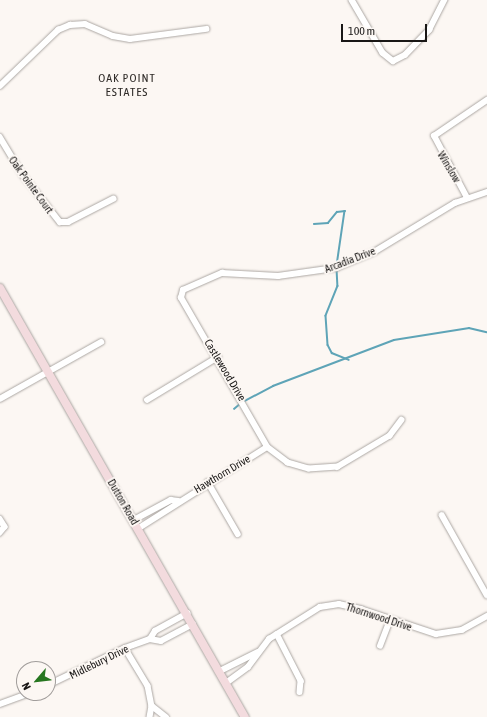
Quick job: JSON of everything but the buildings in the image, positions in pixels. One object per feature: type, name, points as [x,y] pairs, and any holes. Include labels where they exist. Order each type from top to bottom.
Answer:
[{"type":"street","points":[[352,0],[383,53],[392,61],[405,55],[429,30],[444,0]]},
{"type":"street","points":[[0,86],[58,30],[70,25],[85,24],[113,36],[130,39],[206,29]]},
{"type":"street","name":"Winslow","points":[[467,198],[434,136],[487,100]]},
{"type":"street","name":"Oak Pointe Court","points":[[0,137],[52,215],[60,222],[68,222],[113,199]]},
{"type":"street","name":"Arcadia Drive","points":[[182,295],[183,290],[222,273],[278,276],[336,268],[374,252],[467,198],[487,192]]},
{"type":"street","name":"Dutton Road","points":[[0,288],[139,528],[245,717]]},
{"type":"street","name":"Castlewood Drive","points":[[182,295],[267,447]]},
{"type":"street","points":[[0,399],[101,342]]},
{"type":"street","points":[[147,400],[218,358]]},
{"type":"street","points":[[267,447],[288,463],[324,470],[349,462],[373,447],[390,436],[402,420]]},
{"type":"street","name":"Hawthorn Drive","points":[[139,528],[175,507],[178,501],[208,482],[267,447]]},
{"type":"street","points":[[208,482],[238,534]]},
{"type":"street","name":"Hawthorn Drive","points":[[134,520],[171,500],[178,501]]},
{"type":"street","points":[[442,515],[487,595]]},
{"type":"street","points":[[0,519],[5,527],[0,533]]},
{"type":"street","name":"Thornwood Drive","points":[[226,683],[248,667],[258,652],[277,634],[320,607],[339,604],[436,634],[462,630],[487,616]]},
{"type":"street","name":"Midlebury Drive","points":[[150,640],[155,631],[187,613]]},
{"type":"street","points":[[380,646],[390,620]]},
{"type":"street","name":"Midlebury Drive","points":[[56,682],[126,648],[150,640],[161,641],[193,624]]},
{"type":"street","points":[[277,634],[301,681],[300,692]]},
{"type":"street","points":[[126,648],[148,686],[152,706],[150,717]]},
{"type":"street","name":"Thornwood Drive","points":[[220,671],[258,652]]},
{"type":"street","points":[[0,704],[16,698]]},
{"type":"street","points":[[152,706],[166,717]]},
{"type":"waterway","points":[[314,224],[328,223],[337,212],[345,211],[337,266]]},
{"type":"waterway","points":[[337,269],[338,286],[326,316],[328,345],[332,353],[349,360]]},
{"type":"waterway","points":[[243,402],[273,386],[394,340],[469,328],[487,332]]},
{"type":"waterway","points":[[234,409],[240,404]]},
{"type":"district","name":"OAK POINT ESTATES","points":[[127,86]]}]
